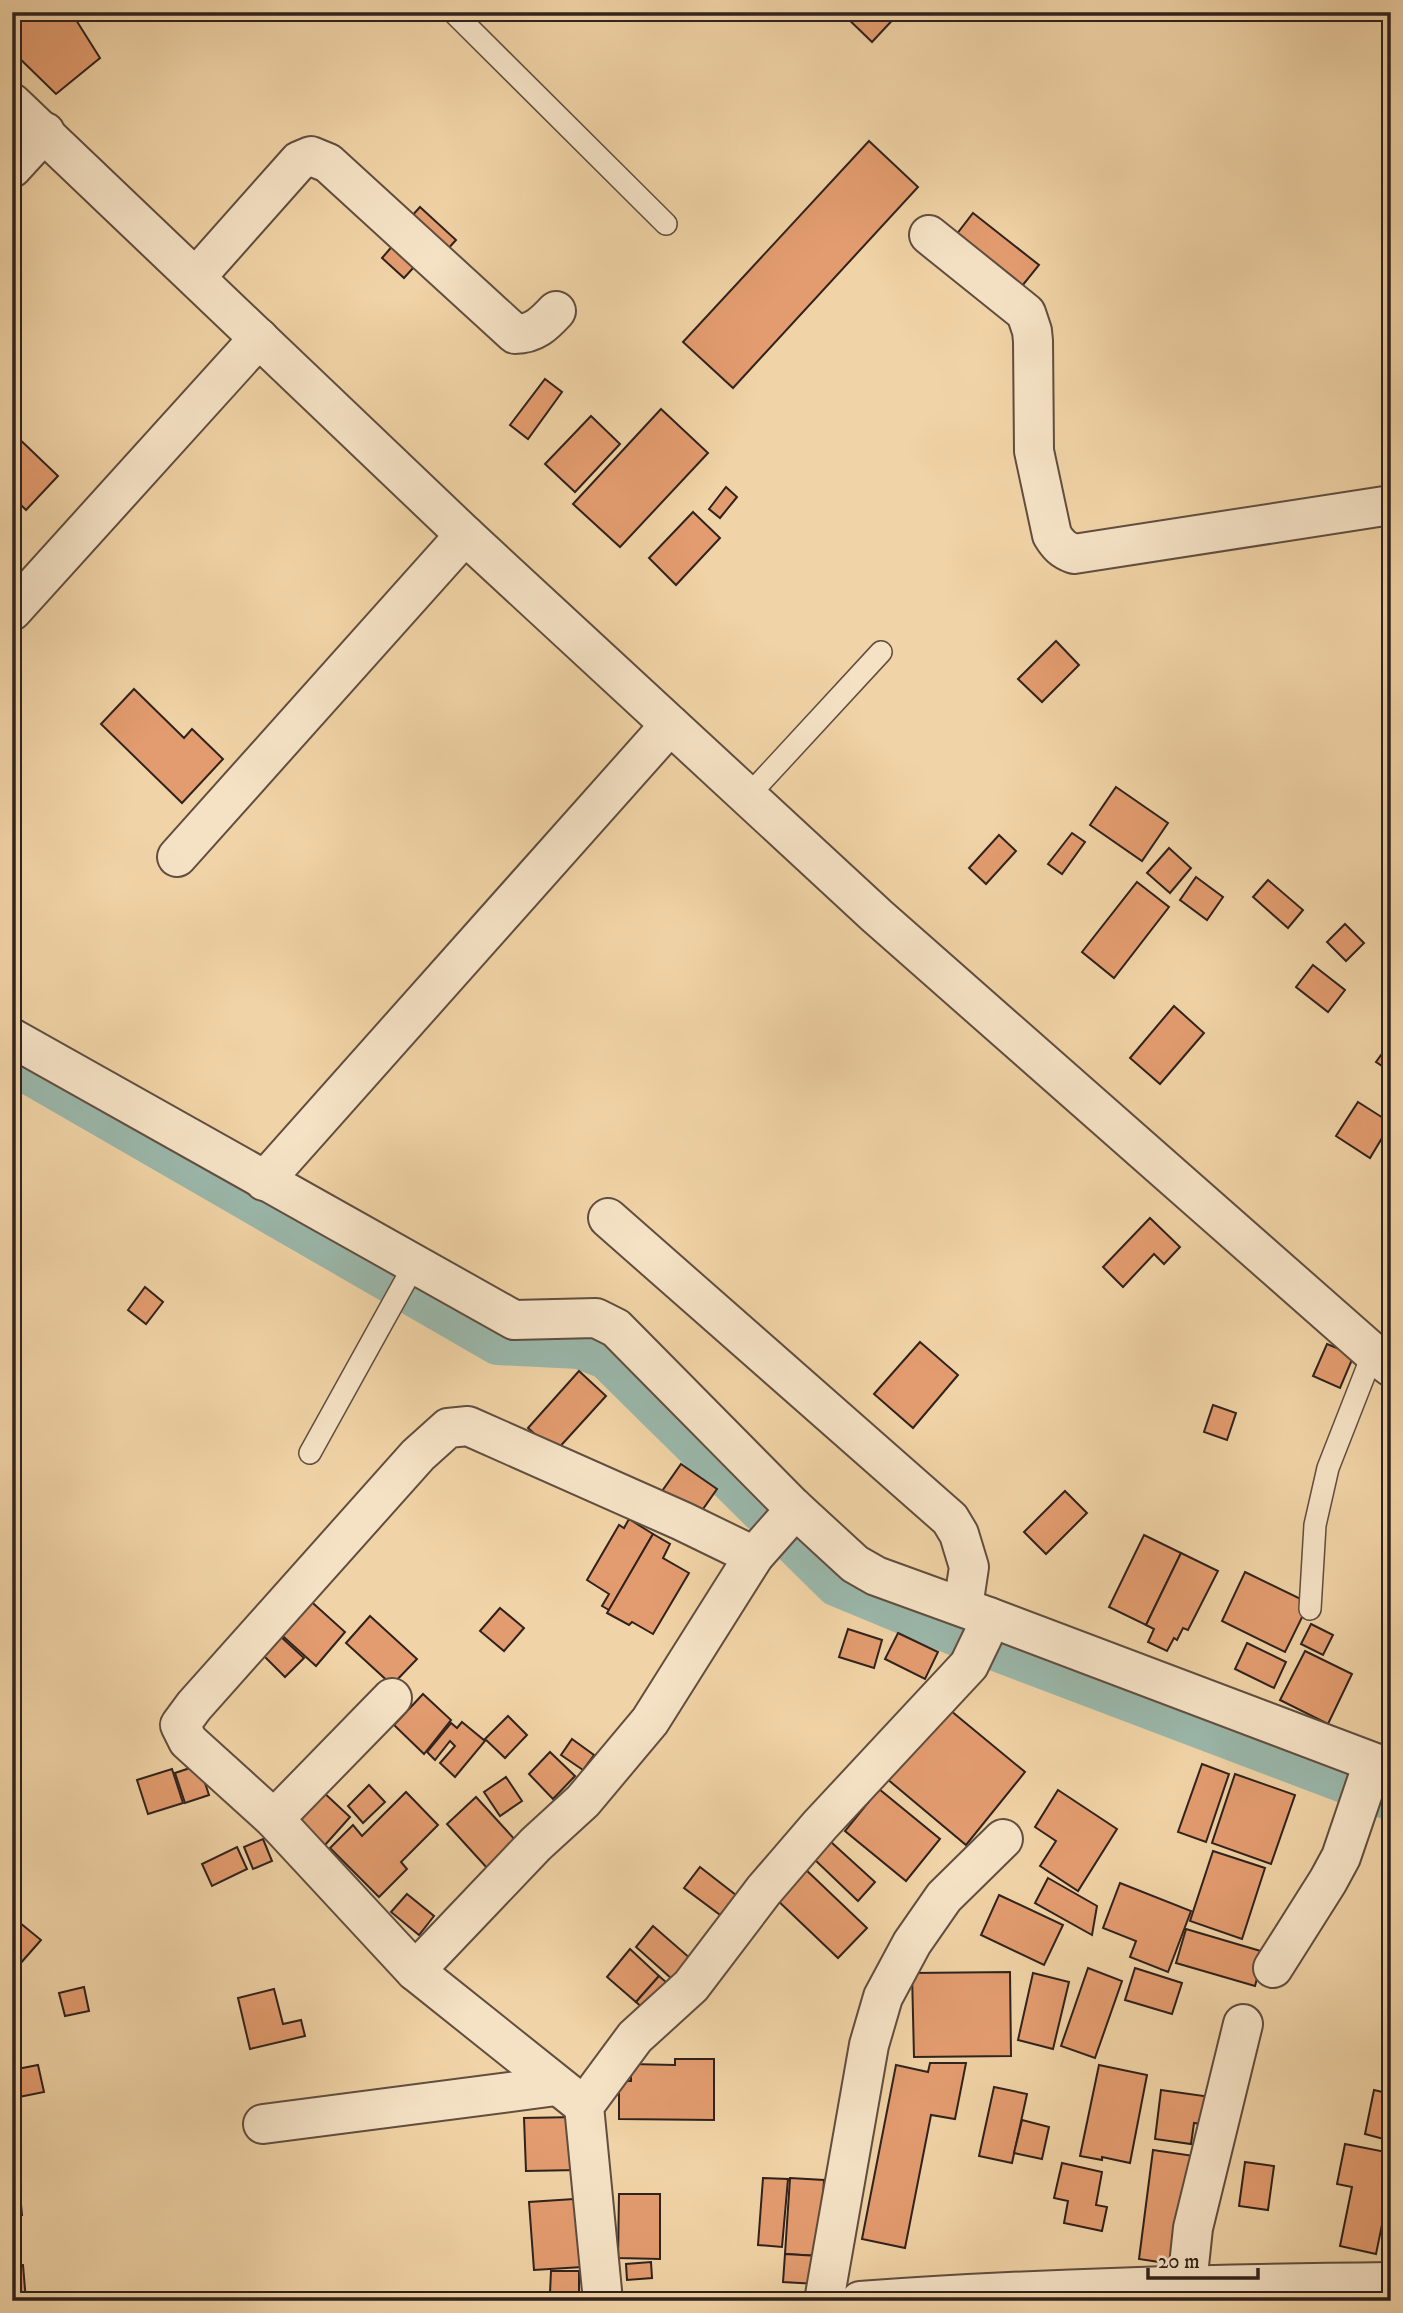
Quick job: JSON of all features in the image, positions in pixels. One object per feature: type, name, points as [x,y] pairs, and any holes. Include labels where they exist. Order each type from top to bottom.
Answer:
[{"type":"street","points":[[12,103],[465,534],[877,916],[1382,1360]]},
{"type":"street","points":[[12,168],[45,132]]},
{"type":"street","points":[[196,277],[299,161],[311,156],[328,163],[515,334],[525,334],[541,327],[556,311]]},
{"type":"street","points":[[929,235],[1026,313],[1033,341],[1034,451],[1052,535],[1065,551],[1074,554],[1391,505]]},
{"type":"street","points":[[12,611],[259,338]]},
{"type":"street","points":[[177,857],[465,534]]},
{"type":"street","points":[[264,1181],[670,725]]},
{"type":"street","points":[[12,1038],[264,1181],[412,1271],[514,1320],[596,1318],[616,1328],[774,1532]]},
{"type":"street","points":[[263,2124],[570,2096],[691,1986],[764,1889],[820,1825],[976,1631],[969,1567],[959,1534],[950,1519],[608,1218]]},
{"type":"street","points":[[603,2301],[570,2096],[415,1971],[274,1819],[188,1741],[180,1725],[418,1455],[448,1428],[468,1426],[671,1516],[774,1532],[855,1564],[976,1631],[1373,1779],[1341,1857],[1273,1968]]},
{"type":"street","points":[[415,1971],[537,1844],[583,1801],[650,1721],[774,1532]]},
{"type":"street","points":[[274,1819],[392,1698]]},
{"type":"street","points":[[824,2301],[869,2045],[883,1997],[912,1943],[944,1897],[1003,1839]]},
{"type":"street","points":[[1187,2284],[1193,2228],[1243,2024]]},
{"type":"street","points":[[860,2301],[1187,2284],[1391,2282]]},
{"type":"lane","points":[[453,12],[666,224]]},
{"type":"lane","points":[[748,796],[881,652]]},
{"type":"lane","points":[[310,1452],[412,1271]]},
{"type":"lane","points":[[1310,1609],[1315,1525],[1328,1468],[1382,1360]]},
{"type":"building","points":[[12,12],[71,12],[100,58],[56,94],[12,51]]},
{"type":"building","points":[[841,12],[900,12],[872,42]]},
{"type":"building","points":[[869,141],[918,187],[733,388],[683,342]]},
{"type":"building","points":[[420,207],[456,240],[437,261],[401,228]]},
{"type":"building","points":[[973,213],[1039,265],[1018,291],[953,239]]},
{"type":"building","points":[[401,236],[423,257],[404,278],[382,258]]},
{"type":"building","points":[[545,379],[562,392],[528,439],[510,425]]},
{"type":"building","points":[[661,409],[708,453],[620,547],[573,504]]},
{"type":"building","points":[[591,416],[620,444],[575,492],[545,464]]},
{"type":"building","points":[[12,432],[58,476],[26,510],[12,496]]},
{"type":"building","points":[[726,487],[737,497],[720,518],[709,509]]},
{"type":"building","points":[[693,512],[720,538],[676,585],[649,558]]},
{"type":"building","points":[[1056,641],[1079,665],[1042,702],[1018,679]]},
{"type":"building","points":[[134,689],[184,738],[192,729],[223,759],[182,803],[101,724]]},
{"type":"building","points":[[1116,787],[1168,823],[1142,861],[1090,825]]},
{"type":"building","points":[[1072,833],[1085,842],[1062,874],[1048,864]]},
{"type":"building","points":[[999,835],[1016,851],[986,884],[969,868]]},
{"type":"building","points":[[1169,848],[1191,868],[1170,893],[1147,873]]},
{"type":"building","points":[[1196,877],[1223,897],[1207,920],[1180,900]]},
{"type":"building","points":[[1268,880],[1303,910],[1288,928],[1253,897]]},
{"type":"building","points":[[1137,882],[1169,907],[1114,978],[1082,952]]},
{"type":"building","points":[[1345,924],[1364,943],[1346,961],[1327,942]]},
{"type":"building","points":[[1313,965],[1345,990],[1328,1012],[1296,987]]},
{"type":"building","points":[[1174,1006],[1204,1033],[1160,1084],[1130,1058]]},
{"type":"building","points":[[1391,1041],[1391,1072],[1376,1062]]},
{"type":"building","points":[[1358,1102],[1391,1123],[1370,1158],[1336,1136]]},
{"type":"building","points":[[1150,1218],[1180,1247],[1164,1264],[1154,1254],[1123,1287],[1103,1267]]},
{"type":"building","points":[[145,1287],[163,1302],[146,1324],[128,1310]]},
{"type":"building","points":[[920,1342],[958,1375],[913,1428],[874,1394]]},
{"type":"building","points":[[1327,1344],[1354,1355],[1340,1388],[1313,1376]]},
{"type":"building","points":[[579,1371],[606,1396],[555,1452],[528,1428]]},
{"type":"building","points":[[1213,1405],[1236,1413],[1227,1440],[1204,1432]]},
{"type":"building","points":[[681,1464],[717,1489],[696,1519],[660,1494]]},
{"type":"building","points":[[1065,1491],[1087,1513],[1046,1554],[1024,1532]]},
{"type":"building","points":[[629,1519],[653,1534],[609,1610],[602,1606],[609,1594],[587,1580],[619,1525],[624,1528]]},
{"type":"building","points":[[653,1534],[670,1544],[663,1558],[689,1573],[653,1634],[632,1622],[629,1625],[607,1613]]},
{"type":"building","points":[[1144,1535],[1181,1553],[1146,1625],[1109,1607]]},
{"type":"building","points":[[1181,1553],[1218,1571],[1188,1630],[1183,1628],[1167,1651],[1148,1642],[1154,1629],[1146,1625]]},
{"type":"building","points":[[1245,1572],[1309,1603],[1285,1652],[1222,1621]]},
{"type":"building","points":[[305,1596],[345,1632],[316,1666],[276,1630]]},
{"type":"building","points":[[500,1608],[524,1628],[504,1651],[480,1631]]},
{"type":"building","points":[[370,1616],[417,1659],[392,1685],[346,1643]]},
{"type":"building","points":[[1311,1624],[1333,1635],[1323,1655],[1301,1644]]},
{"type":"building","points":[[848,1629],[882,1640],[874,1668],[839,1657]]},
{"type":"building","points":[[898,1633],[938,1652],[925,1679],[885,1659]]},
{"type":"building","points":[[280,1636],[304,1658],[285,1677],[262,1654]]},
{"type":"building","points":[[1247,1643],[1286,1662],[1274,1688],[1235,1669]]},
{"type":"building","points":[[1305,1651],[1352,1674],[1328,1724],[1280,1700]]},
{"type":"building","points":[[423,1694],[451,1720],[424,1754],[394,1725]]},
{"type":"building","points":[[939,1701],[1025,1772],[966,1845],[880,1773]]},
{"type":"building","points":[[508,1716],[527,1735],[505,1758],[485,1739]]},
{"type":"building","points":[[462,1722],[485,1741],[455,1777],[440,1763],[455,1746],[450,1741],[435,1760],[427,1752],[451,1723],[457,1728]]},
{"type":"building","points":[[572,1739],[594,1755],[583,1770],[561,1755]]},
{"type":"building","points":[[550,1752],[575,1776],[553,1799],[529,1774]]},
{"type":"building","points":[[1202,1764],[1229,1774],[1206,1842],[1178,1832]]},
{"type":"building","points":[[199,1765],[209,1795],[185,1803],[175,1773]]},
{"type":"building","points":[[172,1769],[183,1803],[148,1814],[137,1780]]},
{"type":"building","points":[[1235,1774],[1295,1795],[1271,1864],[1212,1843]]},
{"type":"building","points":[[506,1777],[522,1801],[500,1816],[484,1792]]},
{"type":"building","points":[[369,1785],[385,1802],[363,1823],[348,1806]]},
{"type":"building","points":[[879,1789],[940,1839],[906,1881],[845,1831]]},
{"type":"building","points":[[321,1790],[350,1817],[325,1845],[295,1819]]},
{"type":"building","points":[[1058,1790],[1117,1829],[1078,1891],[1040,1866],[1056,1841],[1035,1827]]},
{"type":"building","points":[[406,1792],[438,1825],[401,1862],[407,1869],[379,1897],[330,1848],[353,1825],[362,1836]]},
{"type":"building","points":[[476,1797],[517,1842],[488,1869],[447,1824]]},
{"type":"building","points":[[263,1839],[272,1861],[253,1869],[244,1847]]},
{"type":"building","points":[[831,1842],[875,1882],[858,1901],[815,1860]]},
{"type":"building","points":[[237,1847],[247,1869],[212,1886],[202,1864]]},
{"type":"building","points":[[1213,1851],[1265,1868],[1242,1939],[1190,1921]]},
{"type":"building","points":[[700,1867],[750,1906],[735,1926],[684,1888]]},
{"type":"building","points":[[803,1867],[867,1928],[838,1958],[774,1897]]},
{"type":"building","points":[[1048,1878],[1097,1906],[1092,1935],[1035,1903]]},
{"type":"building","points":[[1120,1883],[1191,1911],[1168,1972],[1130,1957],[1136,1941],[1103,1928]]},
{"type":"building","points":[[407,1894],[434,1916],[419,1935],[391,1912]]},
{"type":"building","points":[[999,1895],[1063,1925],[1044,1965],[981,1935]]},
{"type":"building","points":[[14,1918],[41,1940],[12,1973],[12,1920]]},
{"type":"building","points":[[653,1926],[699,1966],[681,1987],[636,1947]]},
{"type":"building","points":[[1186,1929],[1264,1952],[1255,1986],[1176,1963]]},
{"type":"building","points":[[630,1949],[659,1976],[636,2002],[607,1977]]},
{"type":"building","points":[[1088,1968],[1122,1981],[1095,2058],[1061,2046]]},
{"type":"building","points":[[1135,1968],[1182,1983],[1172,2014],[1125,2000]]},
{"type":"building","points":[[1010,1972],[1011,2056],[914,2057],[912,1973]]},
{"type":"building","points":[[1033,1973],[1069,1982],[1053,2049],[1018,2040]]},
{"type":"building","points":[[659,1976],[674,1989],[651,2016],[636,2002]]},
{"type":"building","points":[[84,1987],[89,2011],[65,2016],[59,1993]]},
{"type":"building","points":[[274,1989],[283,2024],[301,2020],[305,2036],[250,2049],[238,1998]]},
{"type":"building","points":[[675,2059],[714,2059],[714,2120],[619,2119],[619,2081],[631,2081],[631,2064],[675,2065]]},
{"type":"building","points":[[930,2063],[966,2063],[955,2119],[931,2115],[905,2248],[862,2239],[896,2065],[928,2072]]},
{"type":"building","points":[[38,2065],[44,2092],[14,2098],[12,2070]]},
{"type":"building","points":[[1099,2065],[1147,2075],[1130,2163],[1080,2156]]},
{"type":"building","points":[[994,2087],[1027,2094],[1012,2163],[979,2156]]},
{"type":"building","points":[[1161,2090],[1218,2098],[1214,2126],[1194,2123],[1191,2144],[1155,2139]]},
{"type":"building","points":[[1374,2090],[1391,2094],[1391,2141],[1365,2134]]},
{"type":"building","points":[[577,2117],[578,2170],[526,2171],[524,2118]]},
{"type":"building","points":[[1022,2120],[1049,2127],[1042,2159],[1014,2153]]},
{"type":"building","points":[[1345,2144],[1391,2153],[1391,2181],[1376,2254],[1340,2246],[1352,2187],[1337,2184]]},
{"type":"building","points":[[1153,2150],[1194,2156],[1179,2265],[1139,2259]]},
{"type":"building","points":[[1245,2162],[1274,2166],[1268,2210],[1239,2206]]},
{"type":"building","points":[[1062,2163],[1102,2172],[1096,2205],[1107,2207],[1102,2231],[1064,2223],[1068,2201],[1054,2198]]},
{"type":"building","points":[[763,2178],[788,2179],[782,2247],[758,2245]]},
{"type":"building","points":[[790,2178],[824,2180],[819,2256],[785,2254]]},
{"type":"building","points":[[19,2182],[22,2215],[12,2216],[12,2183]]},
{"type":"building","points":[[619,2194],[660,2194],[660,2259],[618,2258]]},
{"type":"building","points":[[589,2198],[582,2267],[534,2270],[529,2202]]},
{"type":"building","points":[[785,2254],[819,2256],[817,2284],[783,2282]]},
{"type":"building","points":[[651,2262],[652,2278],[627,2280],[626,2264]]},
{"type":"building","points":[[23,2265],[26,2301],[12,2301],[12,2266]]},
{"type":"building","points":[[551,2271],[579,2271],[579,2294],[550,2293]]},
{"type":"waterway","points":[[12,1066],[497,1346],[579,1350],[605,1360],[835,1587],[953,1636],[1391,1802]]}]
